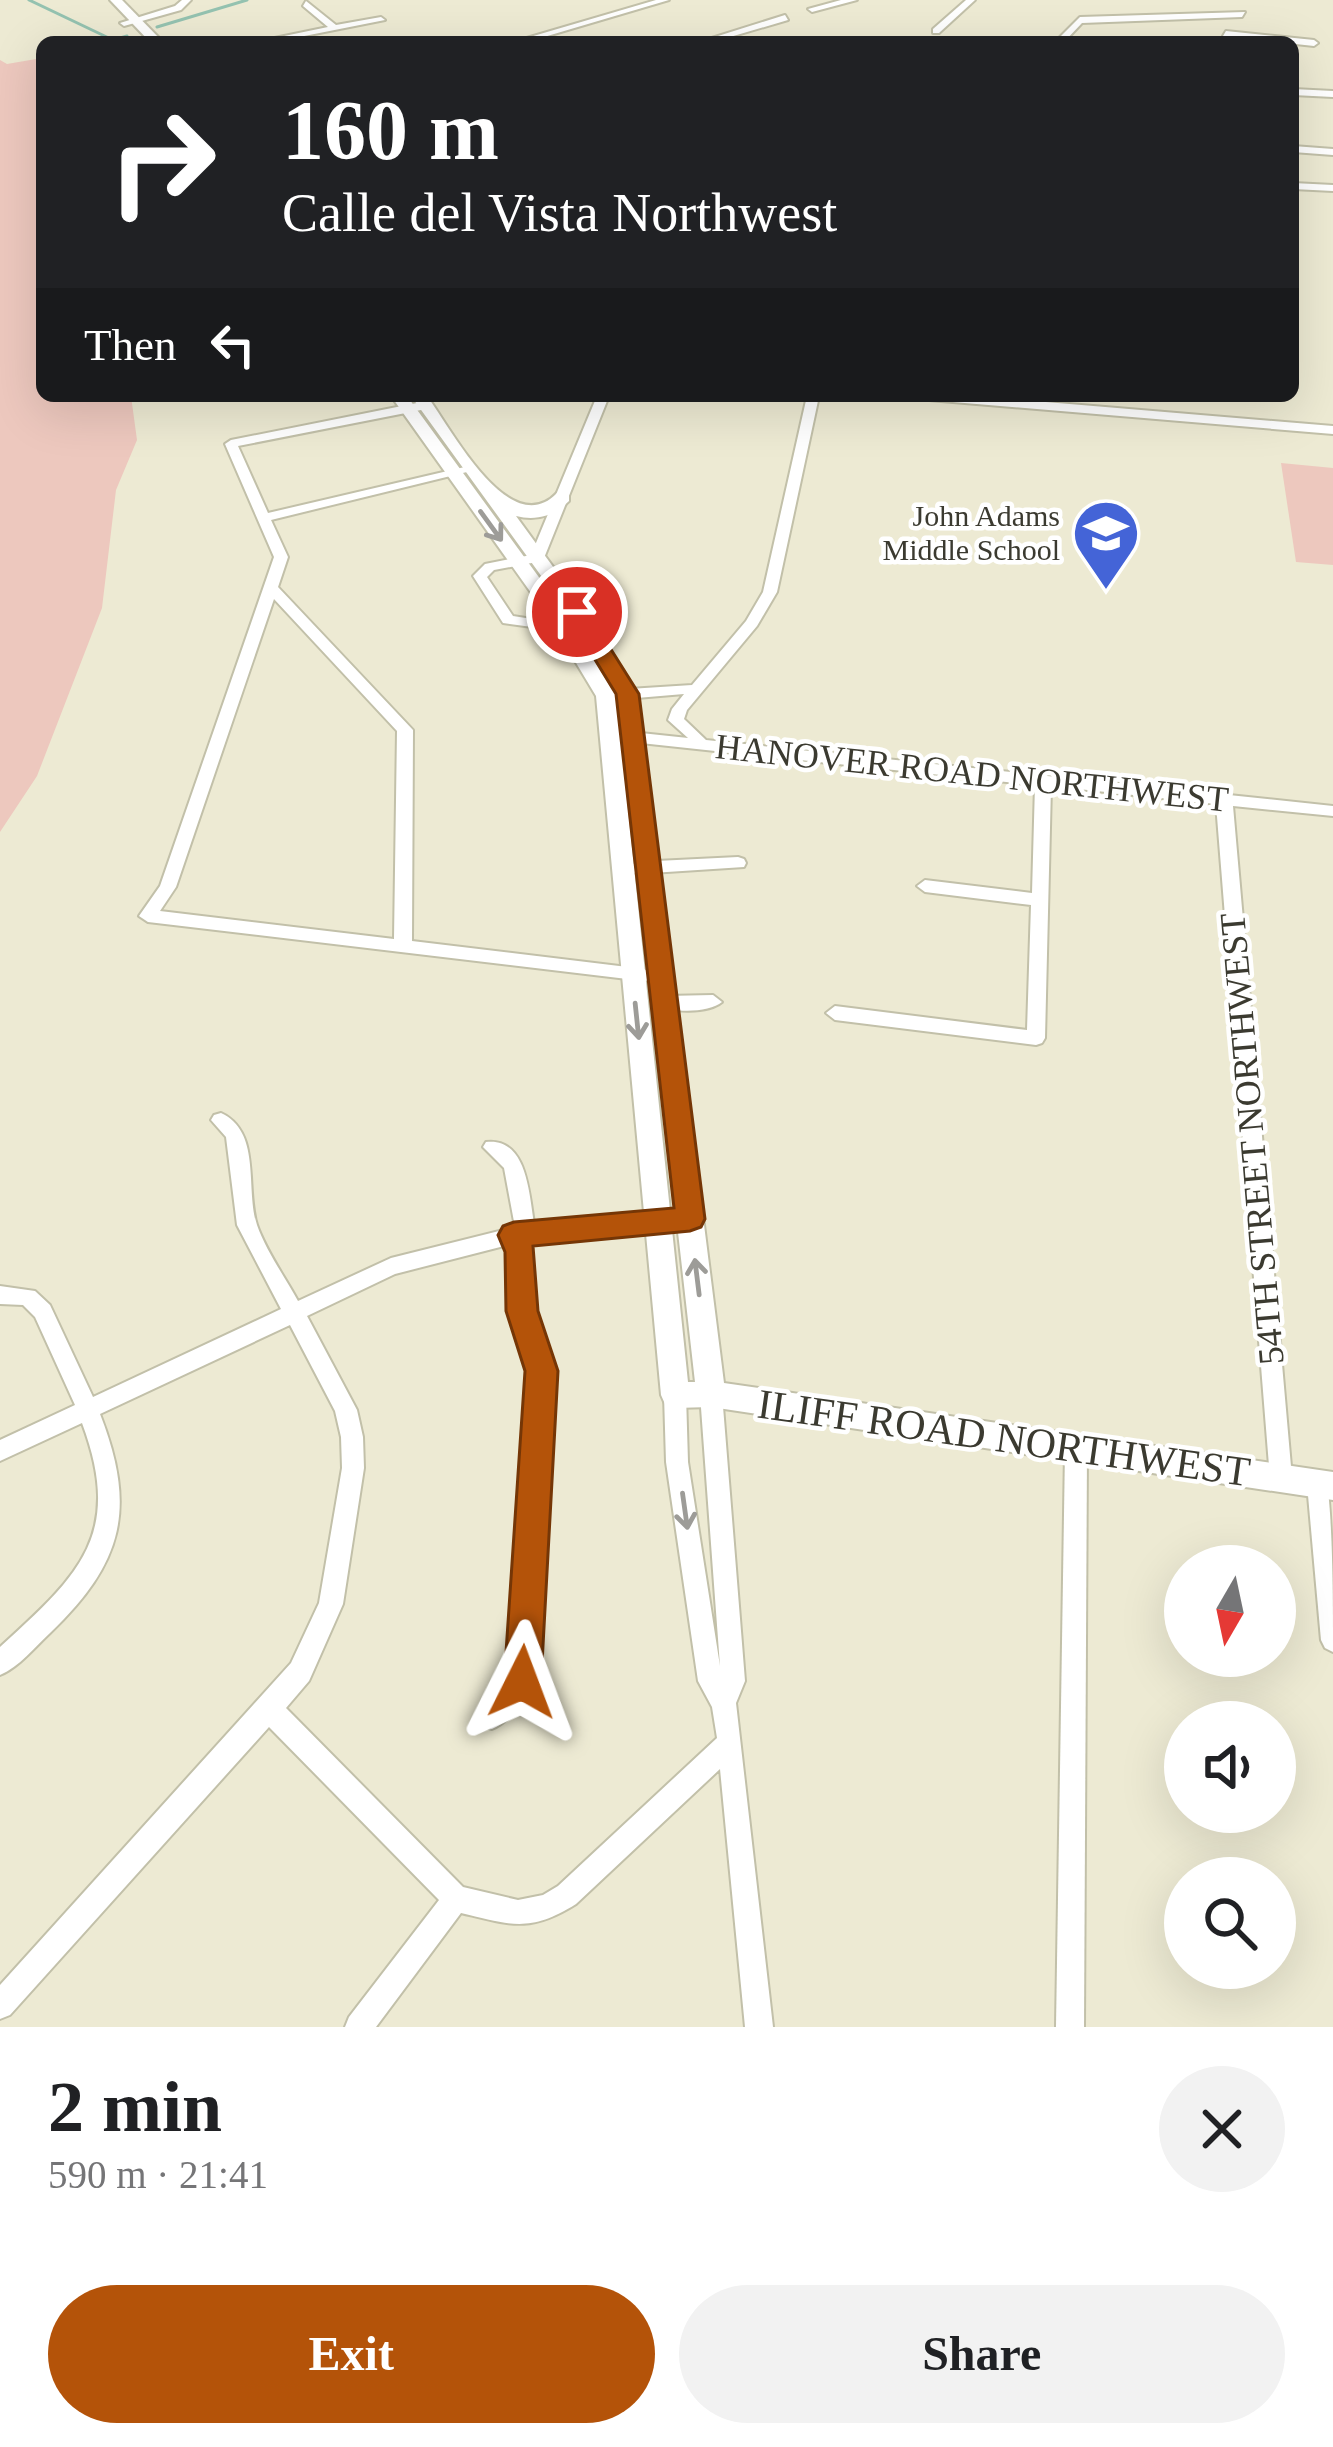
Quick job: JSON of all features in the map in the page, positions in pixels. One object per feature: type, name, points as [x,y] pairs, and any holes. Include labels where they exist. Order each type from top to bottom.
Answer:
[{"type":"main road","points":[[101,0],[149,36]]},
{"type":"main road","points":[[116,0],[138,36]]},
{"type":"main road","points":[[414,402],[463,471],[515,560],[567,615]]},
{"type":"main road","points":[[463,471],[498,502],[537,557],[617,695],[637,868],[665,1004],[711,1394]]},
{"type":"main road","points":[[498,502],[531,514],[553,508],[563,497]]},
{"type":"main road","points":[[637,868],[633,974],[676,1395]]},
{"type":"main road","name":"ILIFF ROAD NORTHWEST","points":[[676,1395],[711,1394],[1326,1485]]},
{"type":"street","points":[[130,22],[178,8],[187,0]]},
{"type":"street","points":[[539,36],[665,0]]},
{"type":"street","points":[[812,9],[853,0]]},
{"type":"street","points":[[936,31],[971,0]]},
{"type":"street","points":[[1078,0],[1081,20]]},
{"type":"street","points":[[1224,36],[1254,0]]},
{"type":"street","points":[[306,4],[334,28]]},
{"type":"street","points":[[595,7],[608,16]]},
{"type":"street","points":[[1065,36],[1081,20],[1241,14]]},
{"type":"street","points":[[723,36],[785,18]]},
{"type":"street","points":[[291,36],[381,20]]},
{"type":"street","points":[[771,22],[785,32]]},
{"type":"street","points":[[1299,43],[1314,44]]},
{"type":"street","points":[[1299,92],[1333,94]]},
{"type":"street","points":[[1299,149],[1333,152]]},
{"type":"street","points":[[1299,186],[1333,188]]},
{"type":"street","points":[[409,402],[231,444],[281,557],[168,887],[148,916],[661,977]]},
{"type":"street","points":[[567,615],[524,624],[503,616],[480,576],[490,567],[537,557],[601,402]]},
{"type":"street","points":[[707,743],[676,720],[692,689],[752,623],[770,592],[812,402]]},
{"type":"street","points":[[1088,403],[1333,430]]},
{"type":"street","points":[[263,518],[463,471]]},
{"type":"street","points":[[271,588],[405,730],[403,946]]},
{"type":"street","points":[[617,695],[692,689]]},
{"type":"street","name":"HANOVER ROAD NORTHWEST","points":[[623,736],[1333,811]]},
{"type":"street","points":[[835,1013],[1036,1038],[1043,781]]},
{"type":"street","name":"54TH STREET NORTHWEST","points":[[1224,799],[1281,1478]]},
{"type":"street","points":[[637,868],[738,863]]},
{"type":"street","points":[[925,886],[1039,900]]},
{"type":"street","points":[[665,1004],[713,1002]]},
{"type":"street","points":[[0,2005],[112,1888],[300,1672],[332,1604],[353,1468],[346,1411],[247,1225],[235,1134],[221,1120]]},
{"type":"street","points":[[492,1717],[522,1682],[542,1371],[522,1311],[513,1164],[493,1147]]},
{"type":"street","points":[[0,1451],[391,1267],[520,1233],[690,1219]]},
{"type":"street","points":[[0,1295],[28,1297],[43,1311],[106,1459],[112,1491],[98,1558],[0,1663]]},
{"type":"street","points":[[711,1394],[733,1681],[724,1703]]},
{"type":"street","points":[[676,1395],[677,1462],[710,1681],[724,1703],[730,1743],[759,2027]]},
{"type":"street","points":[[1070,2027],[1076,1450]]},
{"type":"street","points":[[1326,1485],[1333,1640]]},
{"type":"street","points":[[269,1709],[456,1899],[518,1913],[548,1907],[567,1895],[730,1743]]},
{"type":"street","points":[[359,2027],[456,1899]]},
{"type":"shaded area","points":[[36,59],[36,402],[132,402],[137,440],[116,490],[102,608],[37,776],[0,832],[0,60],[7,64]]},
{"type":"shaded area","points":[[1281,463],[1333,468],[1333,565],[1296,562]]},
{"type":"waterway","points":[[29,0],[105,36]]},
{"type":"waterway","points":[[157,27],[247,0]]},
{"type":"place","name":"John Adams Middle School","points":[[1106,592]]},
{"type":"route","points":[[522,1682],[542,1371],[522,1311],[520,1252],[514,1235],[690,1219],[628,694],[577,612]]}]
